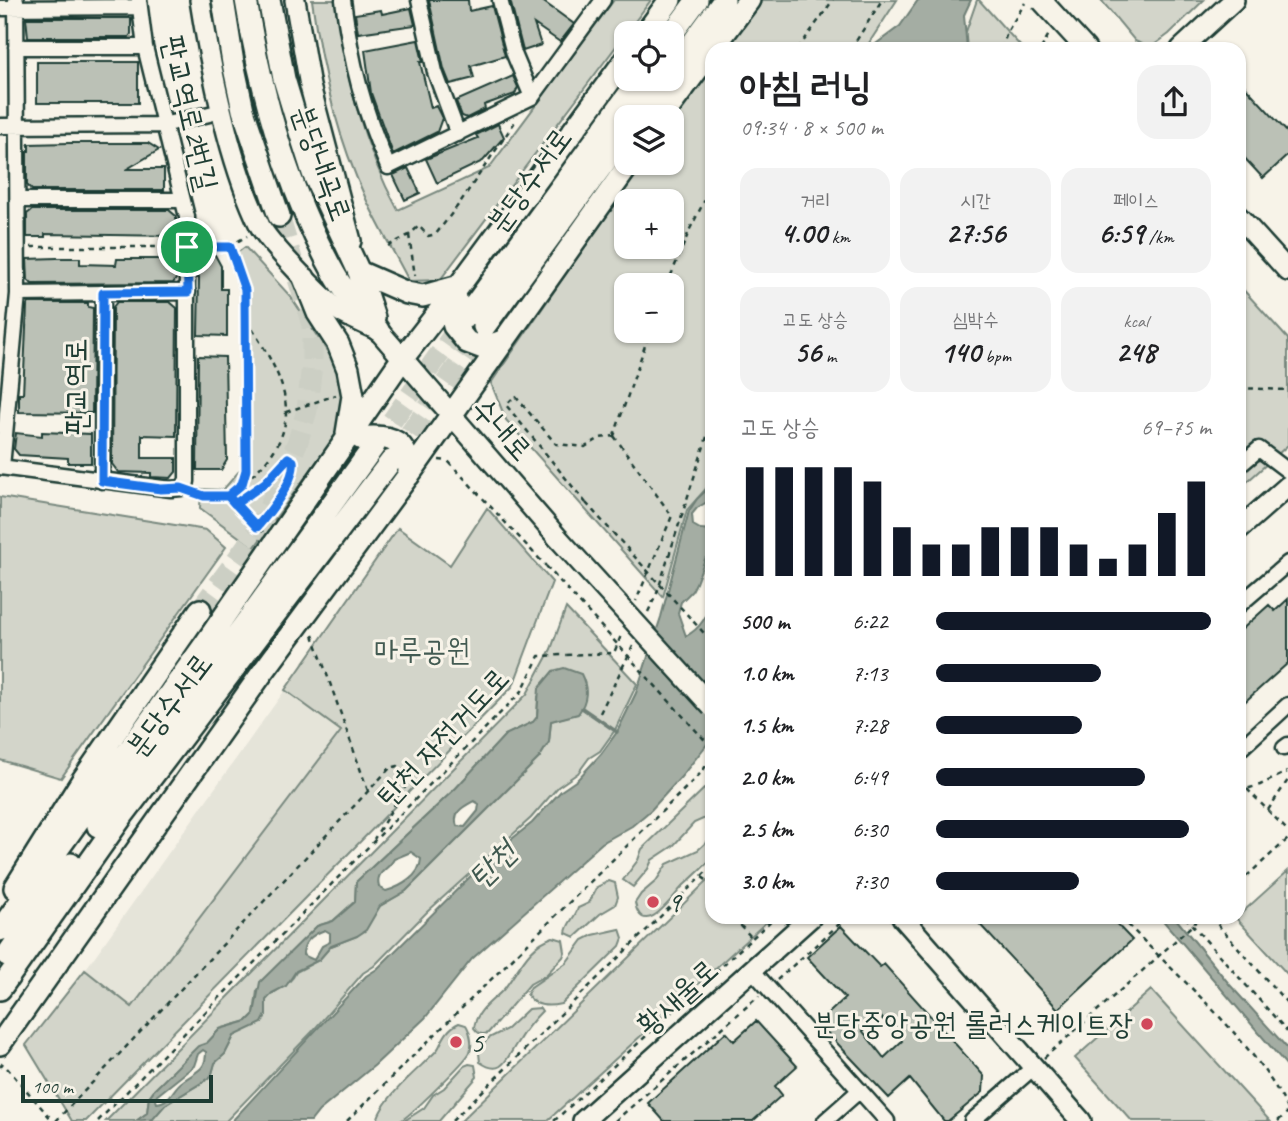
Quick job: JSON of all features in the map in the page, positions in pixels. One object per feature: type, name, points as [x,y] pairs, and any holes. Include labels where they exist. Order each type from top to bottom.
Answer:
[{"type":"highway","points":[[223,0],[243,110],[279,216]]},
{"type":"highway","name":"분당내곡로","points":[[246,0],[258,66],[290,172],[335,276],[378,330]]},
{"type":"highway","name":"분당내곡로","points":[[269,0],[284,79],[306,153],[359,272],[378,330]]},
{"type":"highway","points":[[655,21],[670,0]]},
{"type":"highway","points":[[682,21],[697,0]]},
{"type":"highway","points":[[684,55],[724,0]]},
{"type":"highway","points":[[718,42],[749,0]]},
{"type":"highway","points":[[671,105],[705,59]]},
{"type":"highway","points":[[0,930],[205,644],[402,359],[614,76]]},
{"type":"highway","name":"분당수서로","points":[[614,117],[475,322],[614,148]]},
{"type":"highway","points":[[0,1044],[260,676],[409,475],[621,175]]},
{"type":"highway","points":[[359,272],[407,293],[424,296],[459,286]]},
{"type":"highway","points":[[304,278],[318,313],[338,344],[348,369],[353,396],[345,442]]},
{"type":"highway","points":[[459,286],[451,315],[459,335],[467,342],[483,348],[503,341]]},
{"type":"highway","points":[[345,442],[372,437],[394,440],[405,450],[409,475]]},
{"type":"highway","name":"분당수서로","points":[[0,964],[374,446]]},
{"type":"highway","name":"분당수서로","points":[[0,989],[123,816],[391,461]]},
{"type":"highway","points":[[0,911],[82,781],[200,610]]},
{"type":"main road","points":[[200,0],[222,111],[245,188],[261,226],[304,278],[343,314],[378,330]]},
{"type":"main road","points":[[295,0],[310,86],[359,272]]},
{"type":"main road","points":[[1041,0],[1079,42]]},
{"type":"main road","points":[[1189,42],[1234,0]]},
{"type":"main road","points":[[1246,225],[1288,271]]},
{"type":"main road","name":"분당내곡로","points":[[378,330],[402,359]]},
{"type":"main road","name":"수내로","points":[[402,359],[558,538],[705,699]]},
{"type":"main road","points":[[1246,523],[1288,486]]},
{"type":"main road","name":"황새울로","points":[[583,1121],[803,924]]},
{"type":"main road","points":[[908,924],[1081,1121]]},
{"type":"street","points":[[343,0],[362,102],[388,167],[532,97],[603,0]]},
{"type":"street","points":[[419,0],[435,72],[458,134]]},
{"type":"street","points":[[500,0],[514,54],[532,97]]},
{"type":"street","points":[[0,8],[16,4],[139,3]]},
{"type":"street","name":"판교역로2번길","points":[[139,3],[145,47],[187,217],[187,482],[181,488]]},
{"type":"street","points":[[1,467],[18,294],[16,4]]},
{"type":"street","points":[[16,47],[145,47]]},
{"type":"street","points":[[0,126],[163,125],[222,111]]},
{"type":"street","points":[[19,200],[183,200]]},
{"type":"street","points":[[18,294],[188,292]]},
{"type":"street","name":"판교역로","points":[[102,481],[103,293]]},
{"type":"street","points":[[1246,460],[1259,449],[1288,471]]},
{"type":"street","name":"판교역로","points":[[1,467],[161,489],[181,488]]},
{"type":"street","points":[[1246,599],[1288,563]]},
{"type":"street","points":[[1246,744],[1288,706]]},
{"type":"street","points":[[752,970],[887,1121]]},
{"type":"street","points":[[972,1121],[1034,1067]]},
{"type":"street","points":[[825,1121],[860,1090]]},
{"type":"path","points":[[803,42],[833,0]]},
{"type":"path","points":[[855,42],[882,0]]},
{"type":"path","points":[[1004,42],[1026,0]]},
{"type":"path","points":[[388,246],[409,235],[419,226],[428,236],[436,234],[460,204],[532,97]]},
{"type":"path","points":[[672,273],[705,200]]},
{"type":"path","points":[[409,235],[416,285]]},
{"type":"path","points":[[18,247],[230,247],[247,236]]},
{"type":"path","points":[[230,247],[245,290],[246,470],[242,484]]},
{"type":"path","points":[[181,488],[204,496],[228,496],[273,453],[285,428],[283,388],[274,364],[246,318]]},
{"type":"path","points":[[614,436],[646,343]]},
{"type":"path","points":[[1246,388],[1288,390]]},
{"type":"path","points":[[286,412],[344,393]]},
{"type":"path","points":[[614,436],[600,438],[585,447],[556,444],[515,396],[506,405],[586,503],[705,634]]},
{"type":"path","points":[[614,436],[672,516],[635,603]]},
{"type":"path","points":[[646,617],[657,593],[705,443]]},
{"type":"path","points":[[235,504],[265,483],[288,458],[293,461],[292,474],[272,510],[257,527]]},
{"type":"path","points":[[436,460],[449,461],[705,740]]},
{"type":"path","points":[[228,496],[263,531]]},
{"type":"path","name":"탄천 자전거도로","points":[[99,1121],[522,691],[539,656],[614,653],[624,628]]},
{"type":"path","points":[[313,635],[368,791]]},
{"type":"path","points":[[600,713],[635,641]]},
{"type":"path","points":[[7,1068],[55,1121],[390,768],[398,766],[411,777],[372,843]]},
{"type":"path","points":[[347,1121],[705,768]]},
{"type":"path","points":[[1287,772],[1247,789],[1288,831]]},
{"type":"path","points":[[1268,810],[1288,780]]},
{"type":"path","points":[[1246,877],[1288,839]]},
{"type":"path","points":[[452,1121],[705,874]]},
{"type":"path","points":[[743,924],[741,926],[753,939]]},
{"type":"path","points":[[554,1121],[768,924]]},
{"type":"path","points":[[615,1121],[839,924]]},
{"type":"path","points":[[1128,924],[1181,977],[1261,1065],[1288,1111],[1278,1121]]},
{"type":"path","points":[[1191,924],[1288,1032]]},
{"type":"path","points":[[1034,1067],[1193,924]]},
{"type":"path","points":[[1217,924],[1288,1004]]},
{"type":"shaded area","points":[[285,690],[341,730],[131,1007],[85,970]]},
{"type":"green space","points":[[312,0],[335,0],[344,55],[357,108],[374,160],[398,210],[489,168],[614,0],[651,0],[635,21],[614,21],[614,49],[440,280],[409,281],[371,209],[339,127],[320,51]]},
{"type":"green space","points":[[761,0],[897,0],[870,42],[729,42]]},
{"type":"green space","points":[[979,0],[1017,42],[962,42]]},
{"type":"green space","points":[[1101,0],[1204,0],[1158,42],[1135,41]]},
{"type":"green space","points":[[705,74],[705,490],[687,510],[663,597],[506,420],[491,383],[614,204],[614,259],[684,259],[684,189],[624,189],[634,175],[684,175],[682,105]]},
{"type":"green space","points":[[245,247],[291,297],[341,372],[344,382],[341,428],[254,548],[200,508],[201,489],[223,490],[241,469],[241,294],[229,259]]},
{"type":"green space","points":[[1246,293],[1288,339],[1288,445],[1246,483]]},
{"type":"green space","points":[[0,497],[206,530],[226,547],[61,778],[0,760]]},
{"type":"green space","name":"마루공원","points":[[487,508],[552,582],[513,686],[86,1121],[72,1121],[26,1045],[85,970],[132,1007],[341,731],[285,690],[398,528],[450,565]]},
{"type":"green space","points":[[566,608],[637,684],[615,730],[600,751],[589,758],[578,773],[558,787],[531,818],[427,912],[374,966],[363,973],[312,1032],[226,1121],[150,1121],[165,1105],[211,1077],[215,1063],[225,1054],[234,1036],[266,1015],[266,1000],[290,981],[296,972],[319,960],[331,946],[357,936],[380,906],[406,891],[539,758],[549,742],[551,721],[578,713],[538,697],[537,717],[533,722],[505,735],[456,788],[356,882],[355,901],[333,921],[317,926],[257,991],[254,1014],[247,1021],[220,1029],[154,1090],[149,1097],[147,1113],[136,1121],[106,1121],[527,694],[551,649]]},
{"type":"green space","points":[[705,788],[705,818],[694,823],[673,846],[652,860],[633,887],[623,880],[638,860],[642,849]]},
{"type":"green space","points":[[705,844],[705,866],[658,912],[644,918],[639,914],[635,903],[656,881],[667,864],[698,850]]},
{"type":"green space","points":[[1288,871],[1288,975],[1241,924],[1246,924],[1246,909]]},
{"type":"green space","points":[[609,881],[615,883],[618,897],[615,905],[600,914],[575,937],[566,933],[578,908],[589,903],[597,887]]},
{"type":"green space","points":[[705,883],[705,924],[764,924],[547,1121],[461,1121]]},
{"type":"green space","points":[[620,929],[623,938],[620,946],[561,1004],[542,1005],[527,994],[531,987],[566,963],[583,940]]},
{"type":"green space","points":[[553,937],[563,940],[563,957],[546,975],[530,984],[488,1033],[478,1033],[474,1028],[481,1011],[504,989],[530,952]]},
{"type":"green space","name":"분당중앙공원 롤러스케이트장","points":[[1151,990],[1270,1121],[1132,1121],[1075,1058]]},
{"type":"green space","points":[[540,1008],[542,1011],[525,1030],[503,1064],[494,1068],[480,1062],[479,1053],[487,1039],[507,1029],[528,1009]]},
{"type":"green space","points":[[459,1023],[466,1025],[471,1038],[471,1049],[466,1057],[405,1118],[400,1121],[377,1121],[390,1098],[436,1051],[449,1030]]},
{"type":"green space","points":[[469,1064],[475,1065],[477,1077],[439,1121],[404,1121],[424,1108],[433,1095]]},
{"type":"water","points":[[918,0],[971,0],[964,15],[966,42],[878,42],[900,26]]},
{"type":"water","name":"탄천","points":[[705,492],[705,503],[692,514],[693,525],[705,529],[705,559],[692,591],[681,602],[678,613],[686,636],[696,629],[705,617],[705,747],[651,810],[632,826],[602,843],[472,959],[425,1018],[311,1121],[232,1121],[366,976],[377,969],[494,853],[532,823],[561,791],[577,780],[601,754],[617,732],[636,693],[661,617],[689,511]]},
{"type":"water","points":[[564,668],[581,674],[586,689],[585,699],[578,714],[551,721],[549,742],[539,758],[406,891],[380,906],[366,930],[331,946],[319,960],[296,971],[286,986],[272,993],[266,1000],[266,1015],[262,1023],[234,1036],[225,1054],[215,1063],[211,1077],[165,1105],[153,1119],[136,1121],[147,1113],[149,1097],[154,1090],[198,1046],[207,1043],[220,1029],[247,1021],[254,1014],[260,982],[317,926],[333,921],[355,902],[356,882],[456,788],[505,735],[533,722],[537,717],[539,688],[553,671]],"holes":[[[474,801],[479,804],[478,811],[465,827],[457,826],[456,821],[462,808]],[[411,852],[421,859],[417,871],[409,880],[386,891],[379,887],[378,882],[380,874],[394,859]],[[325,930],[330,933],[330,942],[322,946],[314,960],[303,955],[307,942]],[[203,1050],[206,1052],[202,1067],[179,1084],[166,1100],[157,1103],[155,1097],[194,1066],[198,1054]]]},
{"type":"water","points":[[1166,924],[1180,924],[1230,985],[1288,1049],[1288,1067]]},
{"type":"building","points":[[429,0],[468,0],[469,11],[492,6],[505,56],[471,66],[474,78],[450,84],[444,69]]},
{"type":"building","points":[[510,0],[541,0],[574,24],[560,42],[534,24],[541,45],[523,51]]},
{"type":"building","points":[[411,8],[415,25],[358,33],[355,14],[381,10],[382,14]]},
{"type":"building","points":[[26,18],[131,18],[131,34],[129,37],[28,37]]},
{"type":"building","points":[[418,40],[423,62],[420,62],[431,108],[436,106],[442,118],[437,132],[393,154],[371,93],[365,50]]},
{"type":"building","points":[[37,62],[138,62],[138,103],[37,103]]},
{"type":"building","points":[[513,76],[518,87],[515,94],[484,105],[485,109],[467,118],[462,116],[456,101]]},
{"type":"building","points":[[1246,88],[1288,133],[1288,155],[1263,178],[1246,160]]},
{"type":"building","points":[[498,124],[504,137],[483,161],[437,183],[426,159],[478,138],[476,135]]},
{"type":"building","points":[[148,143],[159,150],[127,169],[164,169],[164,190],[32,190],[27,185],[29,144]]},
{"type":"building","points":[[408,168],[420,193],[405,200],[393,175]]},
{"type":"building","points":[[32,210],[169,210],[176,216],[176,236],[45,234],[45,237],[27,237],[27,214]]},
{"type":"building","points":[[197,254],[215,255],[221,266],[221,289],[227,289],[227,336],[198,335]]},
{"type":"building","points":[[80,258],[80,264],[116,265],[117,259],[177,259],[176,279],[173,283],[32,284],[28,280],[27,259]]},
{"type":"building","points":[[117,302],[170,302],[177,308],[176,436],[142,435],[142,458],[176,458],[176,472],[171,478],[151,477],[151,473],[118,472],[112,464],[113,307]]},
{"type":"building","points":[[29,303],[88,303],[88,307],[93,308],[92,413],[19,412],[19,394],[23,394]]},
{"type":"building","points":[[198,356],[225,357],[227,460],[221,470],[197,470]]},
{"type":"building","points":[[42,432],[91,434],[91,463],[68,463],[68,458],[19,455],[14,449],[16,433],[42,436]]},
{"type":"building","points":[[1288,599],[1288,663],[1246,701],[1246,626],[1269,605],[1275,611]]},
{"type":"building","points":[[979,924],[1117,924],[1132,940],[1058,1009]]},
{"type":"building","points":[[841,926],[880,967],[884,964],[984,1076],[983,1092],[948,1121],[944,1121],[910,1079],[889,1098],[818,1023],[845,998],[807,957]],"holes":[[[879,1015],[902,1041],[884,1058],[862,1030]]]},
{"type":"building","points":[[756,1021],[797,1066],[775,1086],[782,1095],[753,1121],[664,1121],[648,1103],[726,1032],[734,1041]]},
{"type":"waterway","points":[[582,708],[617,732]]},
{"type":"tunnel","points":[[200,610],[261,526],[298,441],[307,410],[312,364],[312,325],[279,216]]},
{"type":"tunnel","points":[[374,446],[466,317]]},
{"type":"tunnel","points":[[392,459],[482,331]]},
{"type":"place","name":"9","points":[[653,902]]},
{"type":"place","name":"분당중앙공원 롤러스케이트장","points":[[1147,1024]]},
{"type":"place","name":"5","points":[[456,1042]]},
{"type":"route","points":[[187,247],[188,292],[103,293],[102,481],[161,489],[181,488],[204,496],[228,496],[235,504],[274,476],[288,458],[293,461],[292,474],[272,510],[257,527],[235,504],[228,496],[242,484],[246,470],[245,290],[230,247],[187,247]]}]
